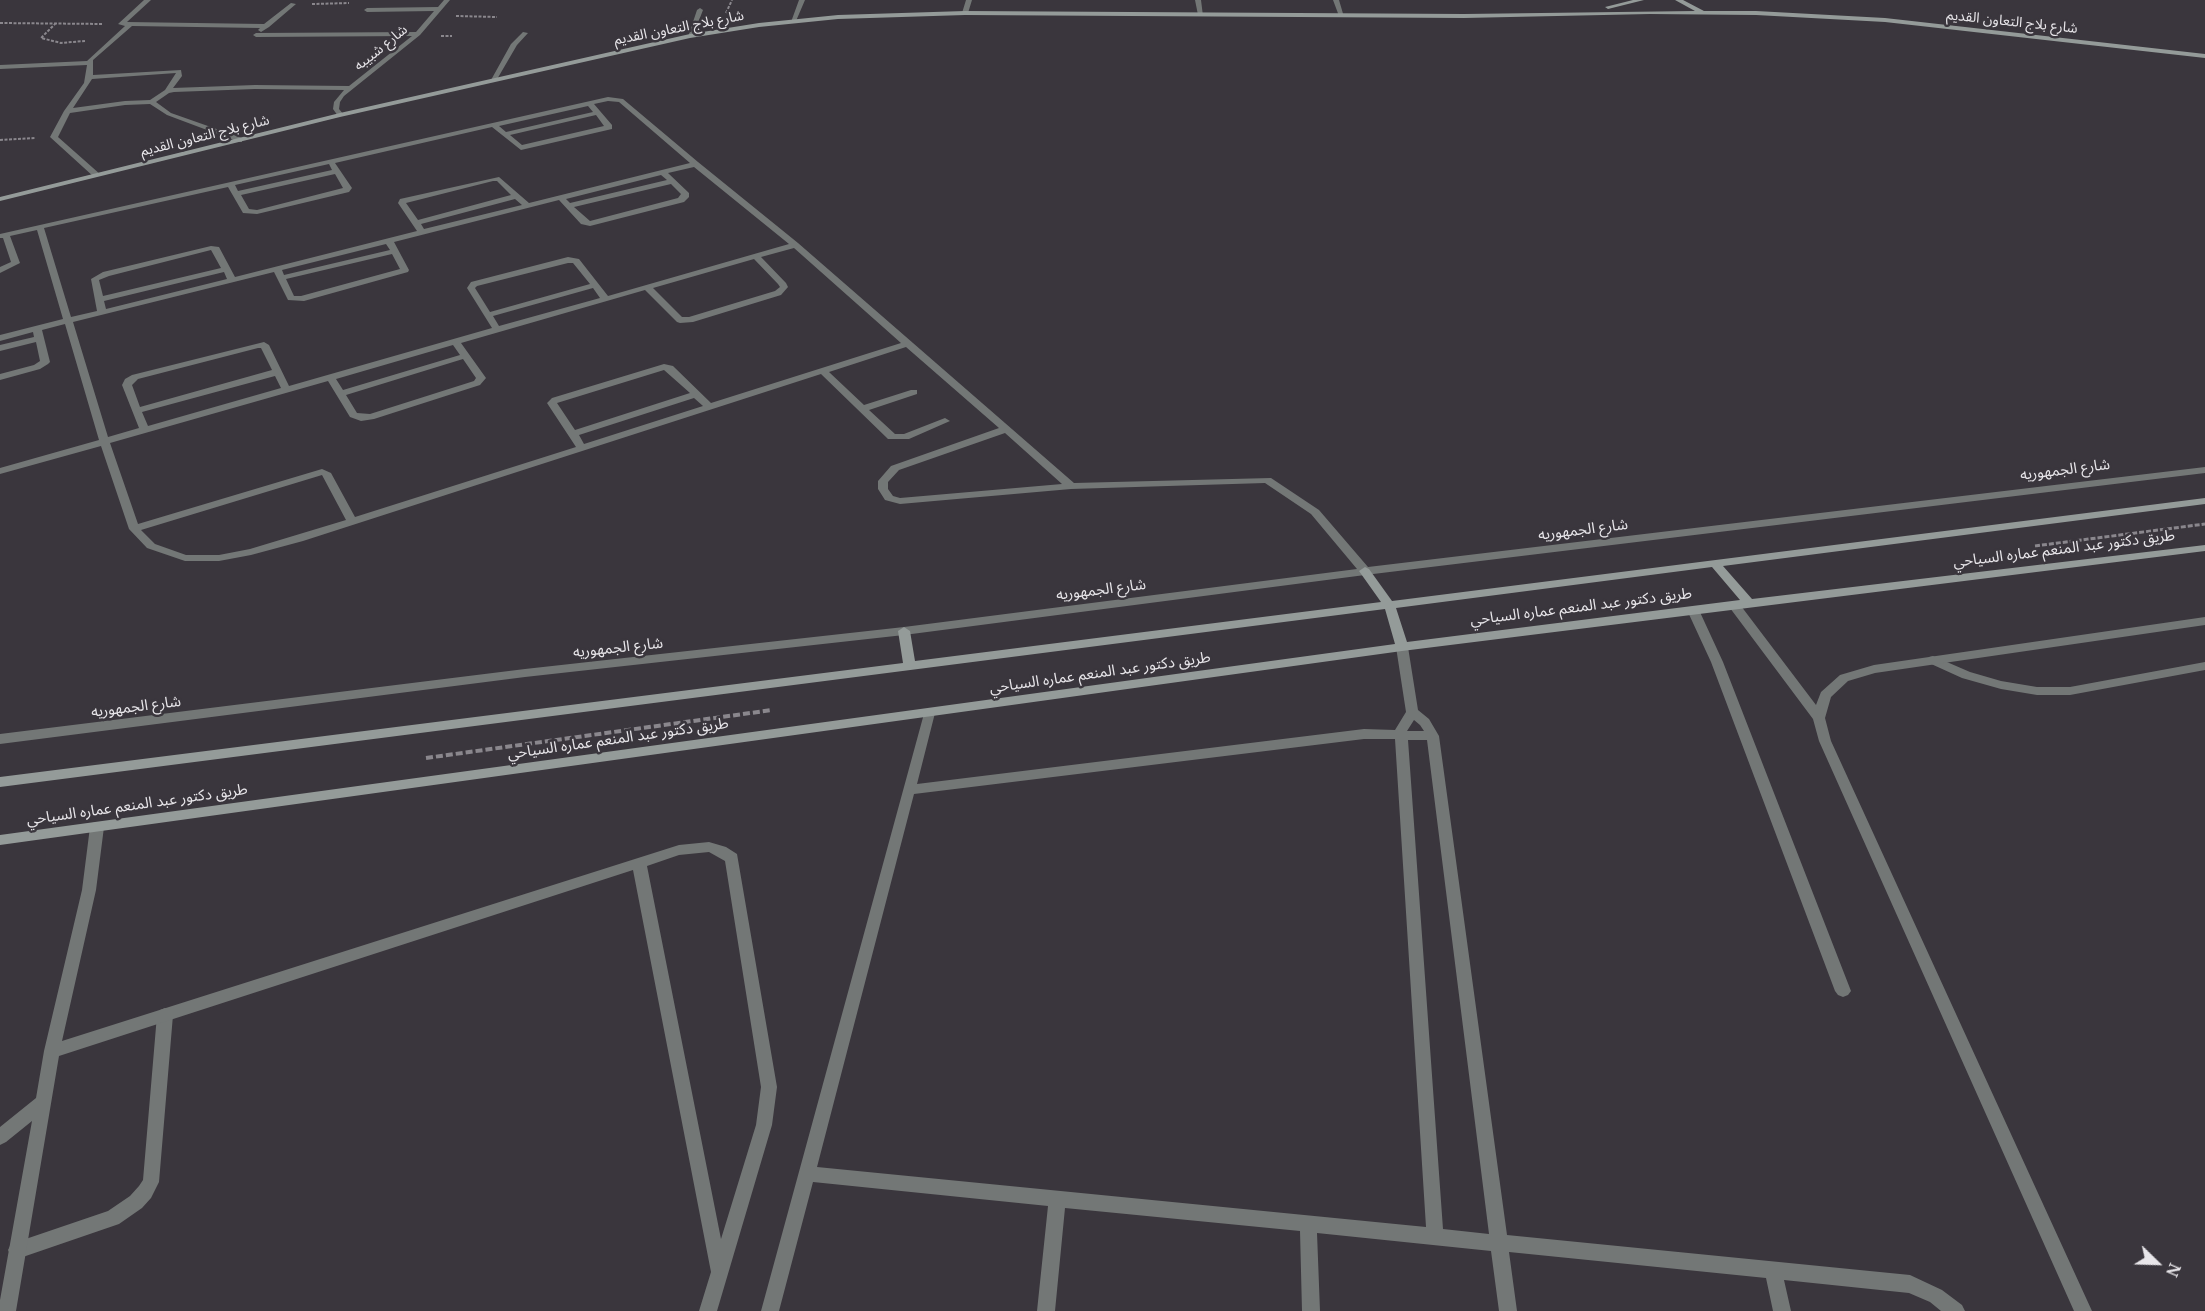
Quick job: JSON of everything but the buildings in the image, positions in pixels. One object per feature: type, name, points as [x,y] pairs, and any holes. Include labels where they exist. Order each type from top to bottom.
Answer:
[{"type":"main road","points":[[1551,14],[1641,0]]},
{"type":"main road","points":[[1678,0],[1705,12]]},
{"type":"main road","name":"شارع بلاج التعاون القديم","points":[[0,199],[340,115],[690,36],[793,21],[880,14],[1342,16],[1705,12],[1798,14],[1885,20],[2205,56]]},
{"type":"main road","name":"طريق دكتور عبد المنعم عماره السياحي","points":[[0,782],[2205,501]]},
{"type":"main road","name":"طريق دكتور عبد المنعم عماره السياحي","points":[[0,840],[1402,647],[1734,604],[2205,549]]},
{"type":"main road","points":[[1714,563],[1749,603]]},
{"type":"main road","points":[[1365,572],[1389,604],[1402,647]]},
{"type":"main road","points":[[904,631],[910,666]]},
{"type":"street","points":[[121,24],[148,0]]},
{"type":"street","name":"شارع شبيبه","points":[[340,115],[336,109],[337,102],[418,34],[447,0]]},
{"type":"street","points":[[793,21],[802,0]]},
{"type":"street","points":[[965,13],[969,0]]},
{"type":"street","points":[[1198,0],[1201,15]]},
{"type":"street","points":[[1336,0],[1342,16]]},
{"type":"street","points":[[293,4],[256,35],[418,34]]},
{"type":"street","points":[[367,10],[440,9]]},
{"type":"street","points":[[690,36],[700,10]]},
{"type":"street","points":[[121,24],[267,26]]},
{"type":"street","points":[[97,175],[54,137],[67,111],[87,83],[92,56],[130,24]]},
{"type":"street","points":[[494,80],[514,44],[525,33]]},
{"type":"street","points":[[0,67],[89,63]]},
{"type":"street","points":[[67,111],[125,103],[152,102],[167,91],[179,76],[179,71],[89,77]]},
{"type":"street","points":[[167,91],[264,87],[351,88]]},
{"type":"street","points":[[0,270],[16,263],[4,240],[40,227],[608,99],[621,100],[795,245],[1071,486]]},
{"type":"street","points":[[152,102],[169,114],[239,140]]},
{"type":"street","points":[[494,125],[519,147],[524,148],[609,127],[589,104]]},
{"type":"street","points":[[505,134],[597,113]]},
{"type":"street","points":[[230,184],[249,212],[341,192],[348,188],[331,162]]},
{"type":"street","points":[[0,348],[69,321],[695,164]]},
{"type":"street","points":[[236,194],[337,171]]},
{"type":"street","points":[[561,198],[584,222],[590,224],[681,200],[685,193],[663,172]]},
{"type":"street","points":[[423,232],[402,203],[403,201],[493,178],[499,179],[527,206]]},
{"type":"street","points":[[569,206],[672,181]]},
{"type":"street","points":[[416,223],[516,196]]},
{"type":"street","points":[[40,227],[104,441],[134,529],[151,546],[185,558],[219,558],[252,552],[824,372],[909,343]]},
{"type":"street","points":[[277,269],[291,298],[302,299],[398,274],[405,268],[389,241]]},
{"type":"street","points":[[0,471],[795,245]]},
{"type":"street","points":[[102,313],[95,279],[99,276],[205,249],[216,249],[232,280]]},
{"type":"street","points":[[281,278],[395,251]]},
{"type":"street","points":[[647,287],[680,320],[690,320],[778,293],[784,288],[782,283],[755,256]]},
{"type":"street","points":[[497,330],[471,288],[474,284],[568,260],[576,261],[606,299]]},
{"type":"street","points":[[99,300],[226,269]]},
{"type":"street","points":[[488,315],[595,285]]},
{"type":"street","points":[[0,338],[39,334]]},
{"type":"street","points":[[0,377],[45,362],[39,334]]},
{"type":"street","points":[[330,377],[353,415],[361,418],[467,388],[481,378],[455,341]]},
{"type":"street","points":[[144,429],[127,385],[128,381],[156,371],[264,345],[286,389]]},
{"type":"street","points":[[340,394],[465,356]]},
{"type":"street","points":[[582,448],[552,403],[559,398],[664,367],[670,368],[709,407]]},
{"type":"street","points":[[137,411],[277,372]]},
{"type":"street","points":[[824,372],[892,437],[898,439],[945,421]]},
{"type":"street","points":[[862,409],[914,392]]},
{"type":"street","points":[[573,434],[696,394]]},
{"type":"street","points":[[1007,429],[895,468],[883,481],[882,489],[890,498],[900,501],[1071,486],[1267,480],[1315,512],[1365,572]]},
{"type":"street","name":"شارع الجمهوريه","points":[[0,739],[525,673],[904,631],[1365,572],[2205,470]]},
{"type":"street","points":[[134,529],[322,472],[326,473],[352,522]]},
{"type":"street","points":[[1734,604],[1819,718],[1830,751],[2083,1311]]},
{"type":"street","points":[[1694,610],[1717,662],[1843,991]]},
{"type":"street","points":[[1819,718],[1825,695],[1844,678],[1874,669],[2205,621]]},
{"type":"street","points":[[1402,647],[1412,712],[1425,722],[1433,736],[1501,1243],[1508,1311]]},
{"type":"street","points":[[1933,660],[1966,675],[1992,683],[2037,691],[2070,691],[2205,666]]},
{"type":"street","points":[[1412,712],[1403,724],[1402,735],[1435,1236]]},
{"type":"street","points":[[770,1311],[929,713]]},
{"type":"street","points":[[909,790],[1364,734],[1433,736]]},
{"type":"street","points":[[7,1311],[52,1051],[89,890],[97,827]]},
{"type":"street","points":[[52,1051],[639,863],[694,847],[715,849],[732,858],[769,1087],[764,1125],[708,1311]]},
{"type":"street","points":[[639,863],[719,1272]]},
{"type":"street","points":[[17,1250],[113,1218],[136,1202],[145,1192],[151,1182],[165,1015]]},
{"type":"street","points":[[0,1137],[42,1103]]},
{"type":"street","points":[[808,1174],[1910,1284],[1936,1296],[1956,1311]]},
{"type":"street","points":[[1046,1311],[1057,1199]]},
{"type":"street","points":[[1308,1223],[1311,1311]]},
{"type":"street","points":[[1773,1270],[1782,1311]]},
{"type":"path","points":[[293,4],[358,3]]},
{"type":"path","points":[[435,16],[497,17]]},
{"type":"path","points":[[0,23],[121,24]]},
{"type":"path","points":[[56,23],[41,38],[61,43],[113,39]]},
{"type":"path","points":[[0,140],[54,137]]}]
